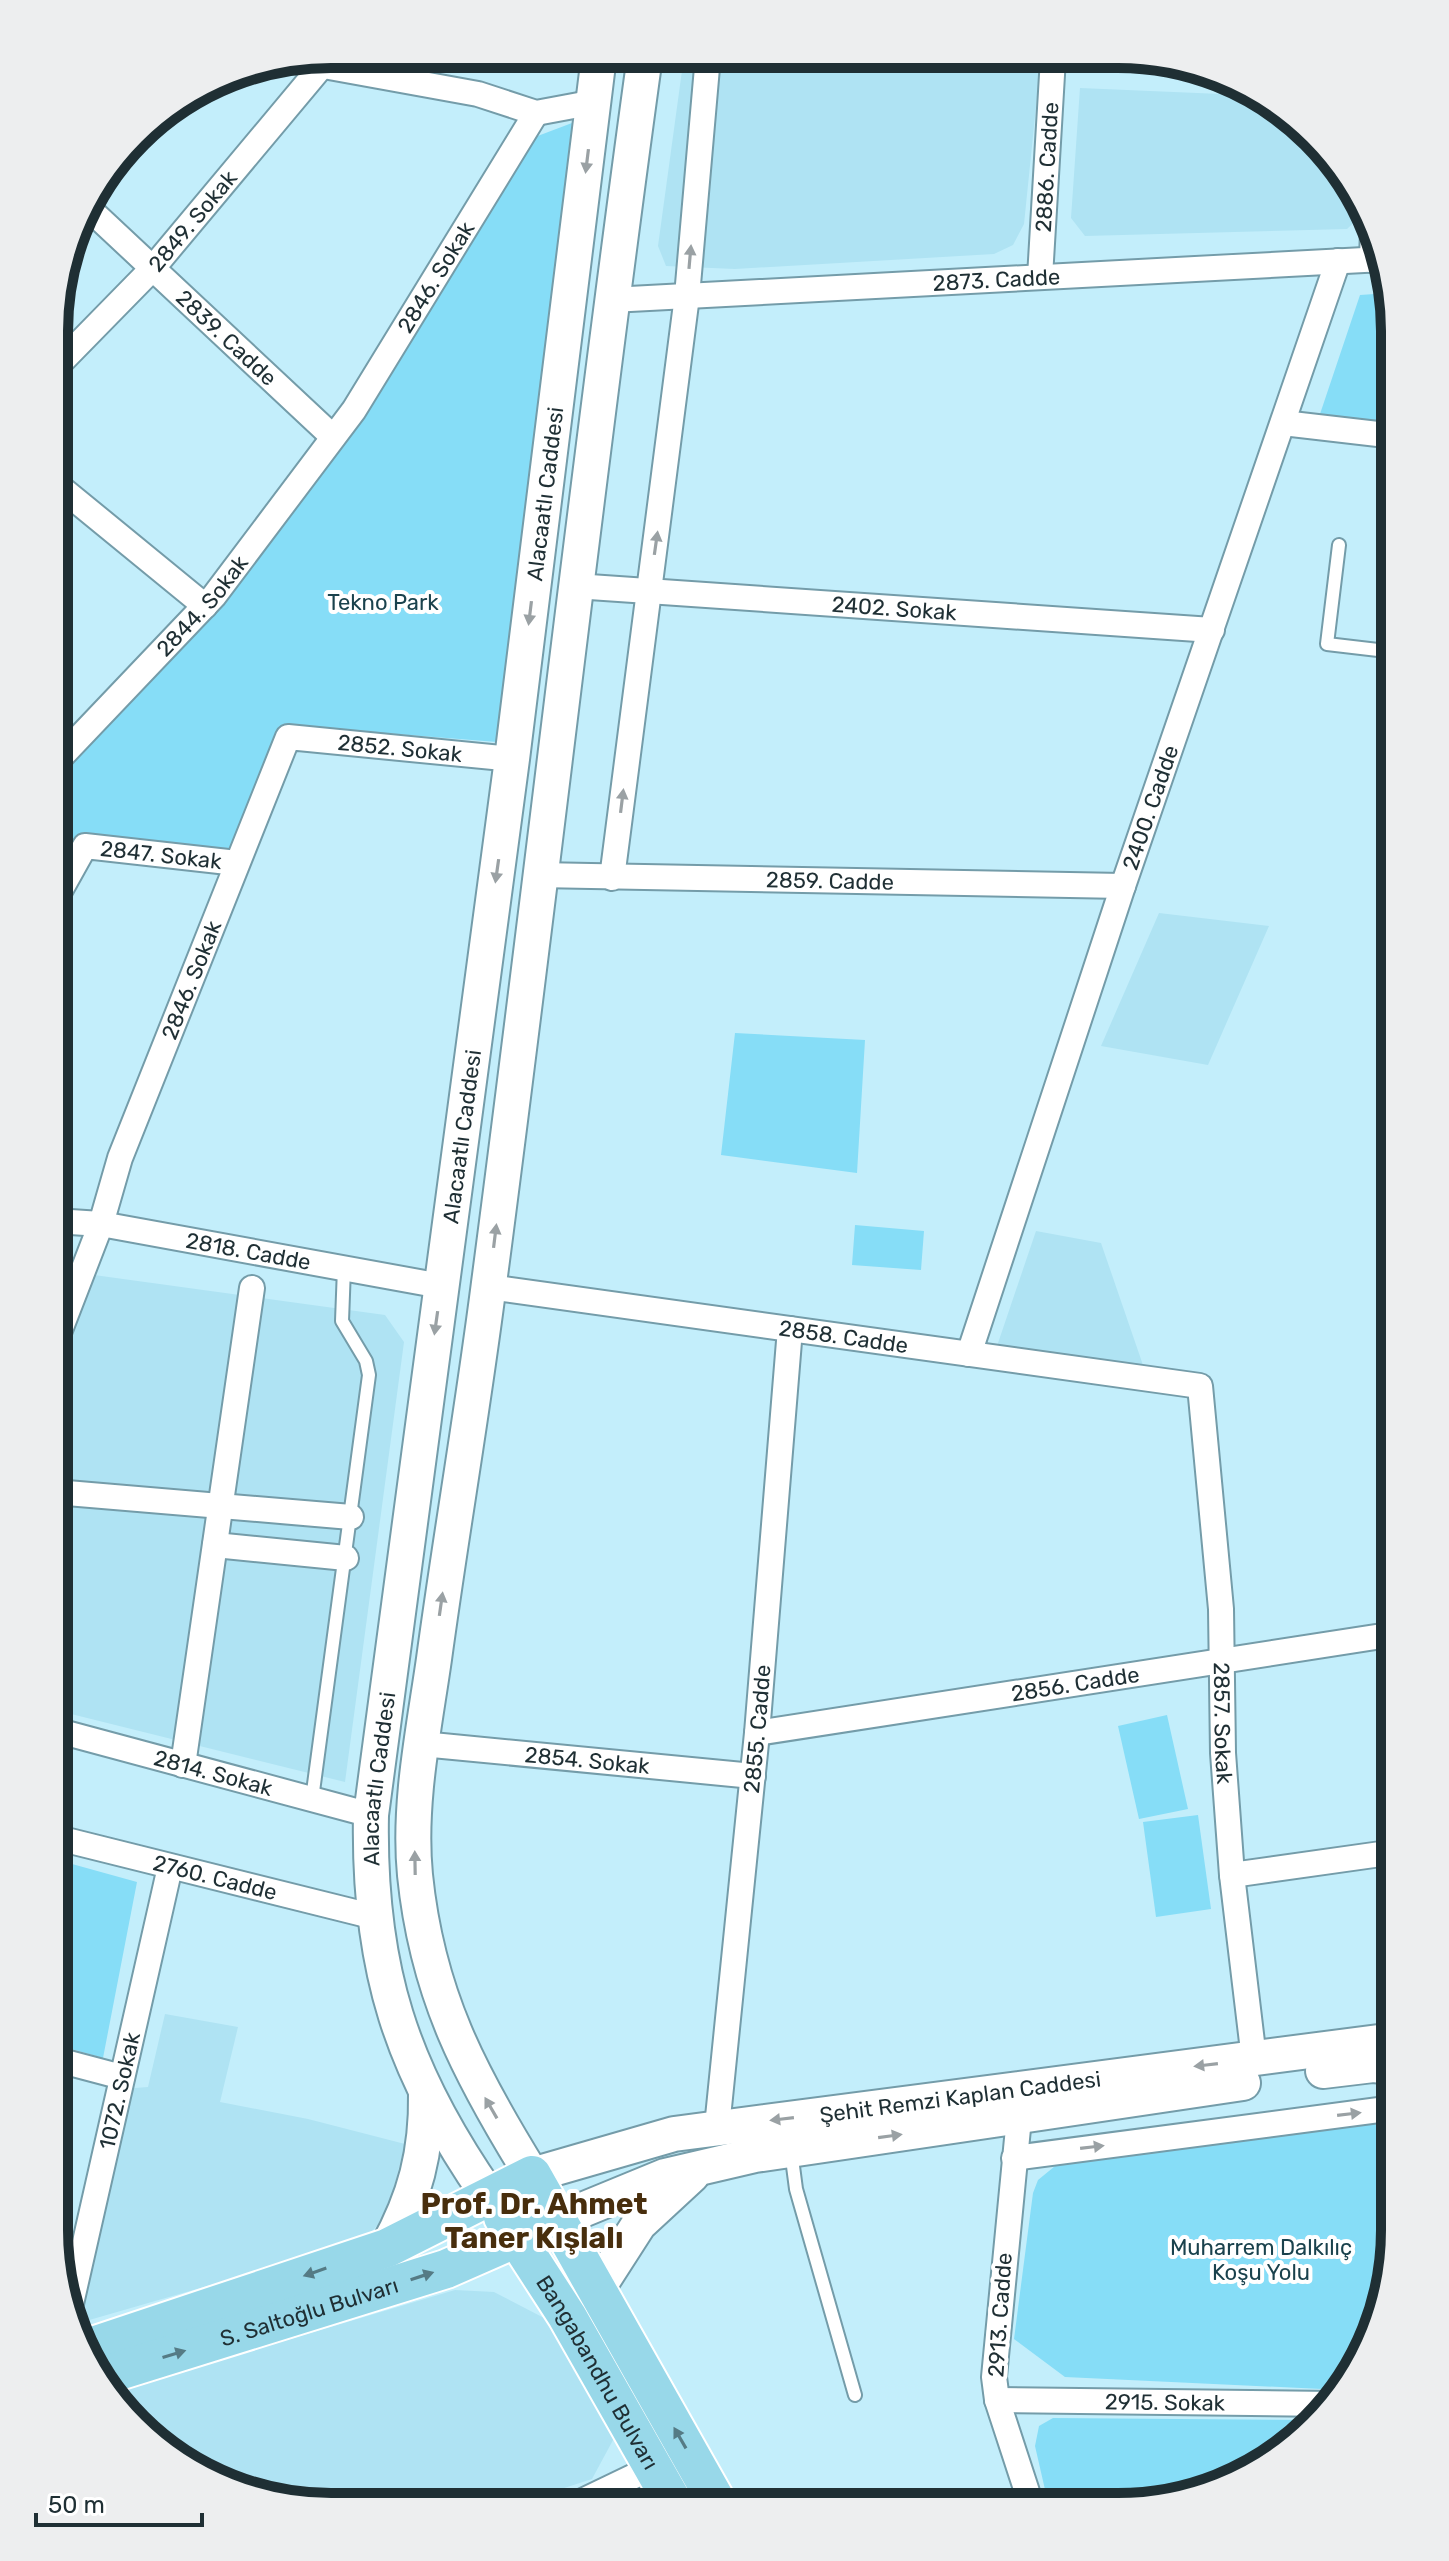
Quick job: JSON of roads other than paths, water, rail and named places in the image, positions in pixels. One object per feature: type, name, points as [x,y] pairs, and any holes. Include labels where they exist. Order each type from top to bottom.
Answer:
[{"type":"main road","name":"Alacaatlı Caddesi","points":[[488,2195],[426,2093],[403,2046],[389,1999],[375,1917],[371,1815],[512,759],[598,68]]},
{"type":"main road","name":"Alacaatlı Caddesi","points":[[532,2175],[460,2048],[430,1964],[414,1869],[422,1744],[489,1287],[538,875],[643,68]]},
{"type":"main road","name":"Şehit Remzi Kaplan Caddesi","points":[[532,2175],[625,2145],[717,2127],[1254,2059],[1380,2046]]},
{"type":"main road","name":"Şehit Remzi Kaplan Caddesi","points":[[558,2220],[606,2197],[703,2166],[791,2150],[1353,2067],[1380,2051]]},
{"type":"main road","points":[[387,2248],[411,2200],[421,2167],[426,2093]]},
{"type":"main road","points":[[596,2291],[639,2224],[703,2166]]},
{"type":"main road","name":"S. Saltoğlu Bulvarı","points":[[94,2346],[387,2248],[532,2175]]},
{"type":"main road","name":"Bangabandhu Bulvarı","points":[[532,2175],[712,2493]]},
{"type":"main road","name":"Bangabandhu Bulvarı","points":[[488,2195],[567,2316],[668,2493]]},
{"type":"main road","name":"S. Saltoğlu Bulvarı","points":[[111,2373],[432,2273],[558,2220]]},
{"type":"street","points":[[323,68],[478,94],[536,113],[595,102]]},
{"type":"street","points":[[612,878],[687,296],[707,68]]},
{"type":"street","name":"2886. Cadde","points":[[1040,277],[1052,68]]},
{"type":"street","name":"2849. Sokak","points":[[68,355],[152,269],[319,69]]},
{"type":"street","name":"2846. Sokak","points":[[333,437],[362,397],[536,113]]},
{"type":"street","name":"2839. Cadde","points":[[95,214],[333,437]]},
{"type":"street","name":"2873. Cadde","points":[[611,300],[1371,259]]},
{"type":"street","name":"2400. Cadde","points":[[969,1354],[1123,886],[1338,261]]},
{"type":"street","points":[[1283,423],[1381,434]]},
{"type":"street","name":"2844. Sokak","points":[[68,749],[205,606],[333,437]]},
{"type":"street","points":[[68,494],[205,606]]},
{"type":"street","name":"2402. Sokak","points":[[575,586],[1212,630]]},
{"type":"street","name":"2846. Sokak","points":[[68,1295],[101,1224],[120,1158],[288,737]]},
{"type":"street","name":"2852. Sokak","points":[[288,737],[512,759]]},
{"type":"street","name":"2847. Sokak","points":[[68,876],[85,846],[237,863]]},
{"type":"street","name":"2859. Cadde","points":[[538,875],[1123,886]]},
{"type":"street","name":"2818. Cadde","points":[[68,1222],[101,1224],[441,1286]]},
{"type":"street","name":"2858. Cadde","points":[[489,1287],[1200,1386]]},
{"type":"street","points":[[183,1765],[252,1288]]},
{"type":"street","name":"2855. Cadde","points":[[717,2127],[757,1733],[790,1329]]},
{"type":"street","name":"2857. Sokak","points":[[1200,1386],[1219,1580],[1232,1875],[1254,2059]]},
{"type":"street","points":[[68,1493],[351,1517]]},
{"type":"street","points":[[256,1550],[260,1509]]},
{"type":"street","points":[[215,1545],[346,1558]]},
{"type":"street","name":"2856. Cadde","points":[[757,1733],[1380,1636]]},
{"type":"street","name":"2814. Sokak","points":[[68,1734],[371,1815]]},
{"type":"street","name":"2854. Sokak","points":[[422,1744],[753,1776]]},
{"type":"street","name":"2760. Cadde","points":[[68,1841],[375,1917]]},
{"type":"street","points":[[1232,1875],[1380,1854]]},
{"type":"street","name":"1072. Sokak","points":[[75,2288],[170,1867]]},
{"type":"street","points":[[68,2063],[122,2077]]},
{"type":"street","points":[[1014,2158],[1380,2110]]},
{"type":"street","name":"2913. Cadde","points":[[1019,2118],[994,2350],[997,2400],[1028,2493]]},
{"type":"street","name":"2915. Sokak","points":[[997,2400],[1315,2404]]},
{"type":"street","points":[[599,2493],[653,2467]]},
{"type":"lane","points":[[1339,545],[1327,644],[1381,650]]},
{"type":"lane","points":[[312,1799],[369,1375],[366,1361],[342,1321],[344,1268]]},
{"type":"lane","points":[[791,2150],[796,2189],[855,2395]]},
{"type":"district","name":"Prof. Dr. Ahmet Taner Kışlalı","points":[[534,2221]]},
{"type":"park label","name":"Tekno Park","points":[[383,602]]},
{"type":"park label","name":"Muharrem Dalkılıç Koşu Yolu","points":[[1261,2260]]}]
